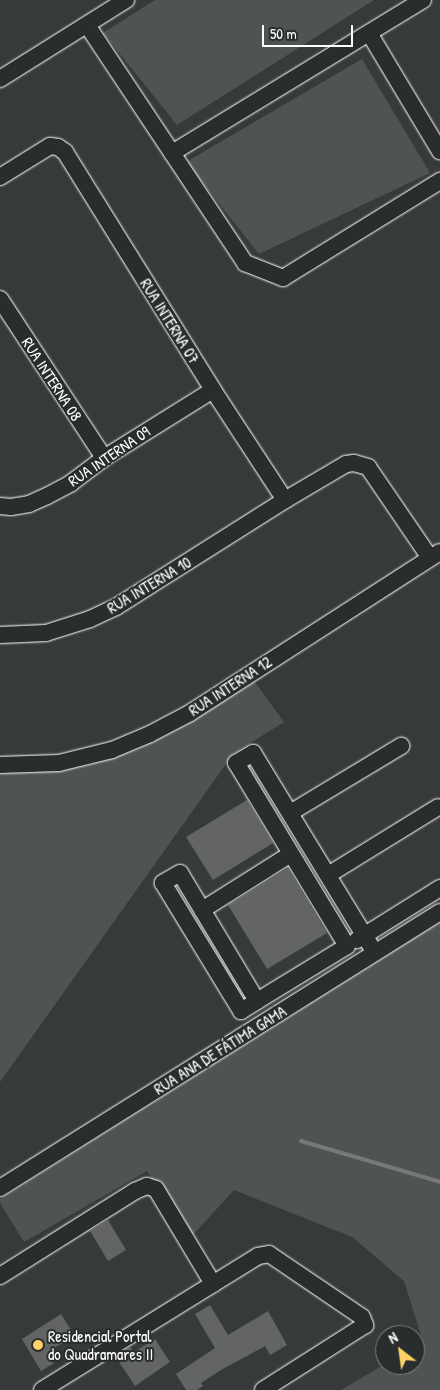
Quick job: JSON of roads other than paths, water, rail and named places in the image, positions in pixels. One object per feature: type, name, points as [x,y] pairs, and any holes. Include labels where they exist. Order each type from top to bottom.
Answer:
[{"type":"street","points":[[0,79],[87,24],[107,5],[126,0]]},
{"type":"street","points":[[172,153],[423,0]]},
{"type":"street","points":[[87,24],[244,263],[284,278],[440,181]]},
{"type":"street","points":[[369,33],[440,151]]},
{"type":"street","name":"RUA INTERNA 07","points":[[0,177],[42,150],[54,146],[61,148],[65,152],[213,390],[285,500]]},
{"type":"street","name":"RUA INTERNA 08","points":[[0,299],[104,458]]},
{"type":"street","name":"RUA INTERNA 09","points":[[0,506],[11,507],[29,504],[71,483],[104,458],[213,390]]},
{"type":"street","name":"RUA INTERNA 10","points":[[0,635],[46,633],[90,619],[116,607],[285,500],[346,464],[354,463],[368,467],[377,476],[435,555]]},
{"type":"street","name":"RUA INTERNA 12","points":[[0,765],[59,763],[112,750],[150,734],[190,713],[435,555]]},
{"type":"street","points":[[290,813],[401,746]]},
{"type":"street","points":[[358,963],[236,763],[253,753],[375,953]]},
{"type":"street","points":[[328,875],[438,807]]},
{"type":"street","points":[[202,910],[291,854]]},
{"type":"street","points":[[257,1001],[180,873],[164,883],[241,1011],[440,888]]},
{"type":"street","name":"RUA ANA DE FÁTIMA GAMA","points":[[0,1188],[440,912]]},
{"type":"street","points":[[0,1276],[135,1191],[146,1186],[156,1189],[213,1284]]},
{"type":"street","points":[[42,1390],[258,1256],[269,1254],[358,1314],[365,1322],[364,1328],[263,1390]]},
{"type":"waterway","points":[[301,1141],[440,1182]]},
{"type":"place","name":"Residencial Portal do Quadramares II","points":[[38,1345]]}]
